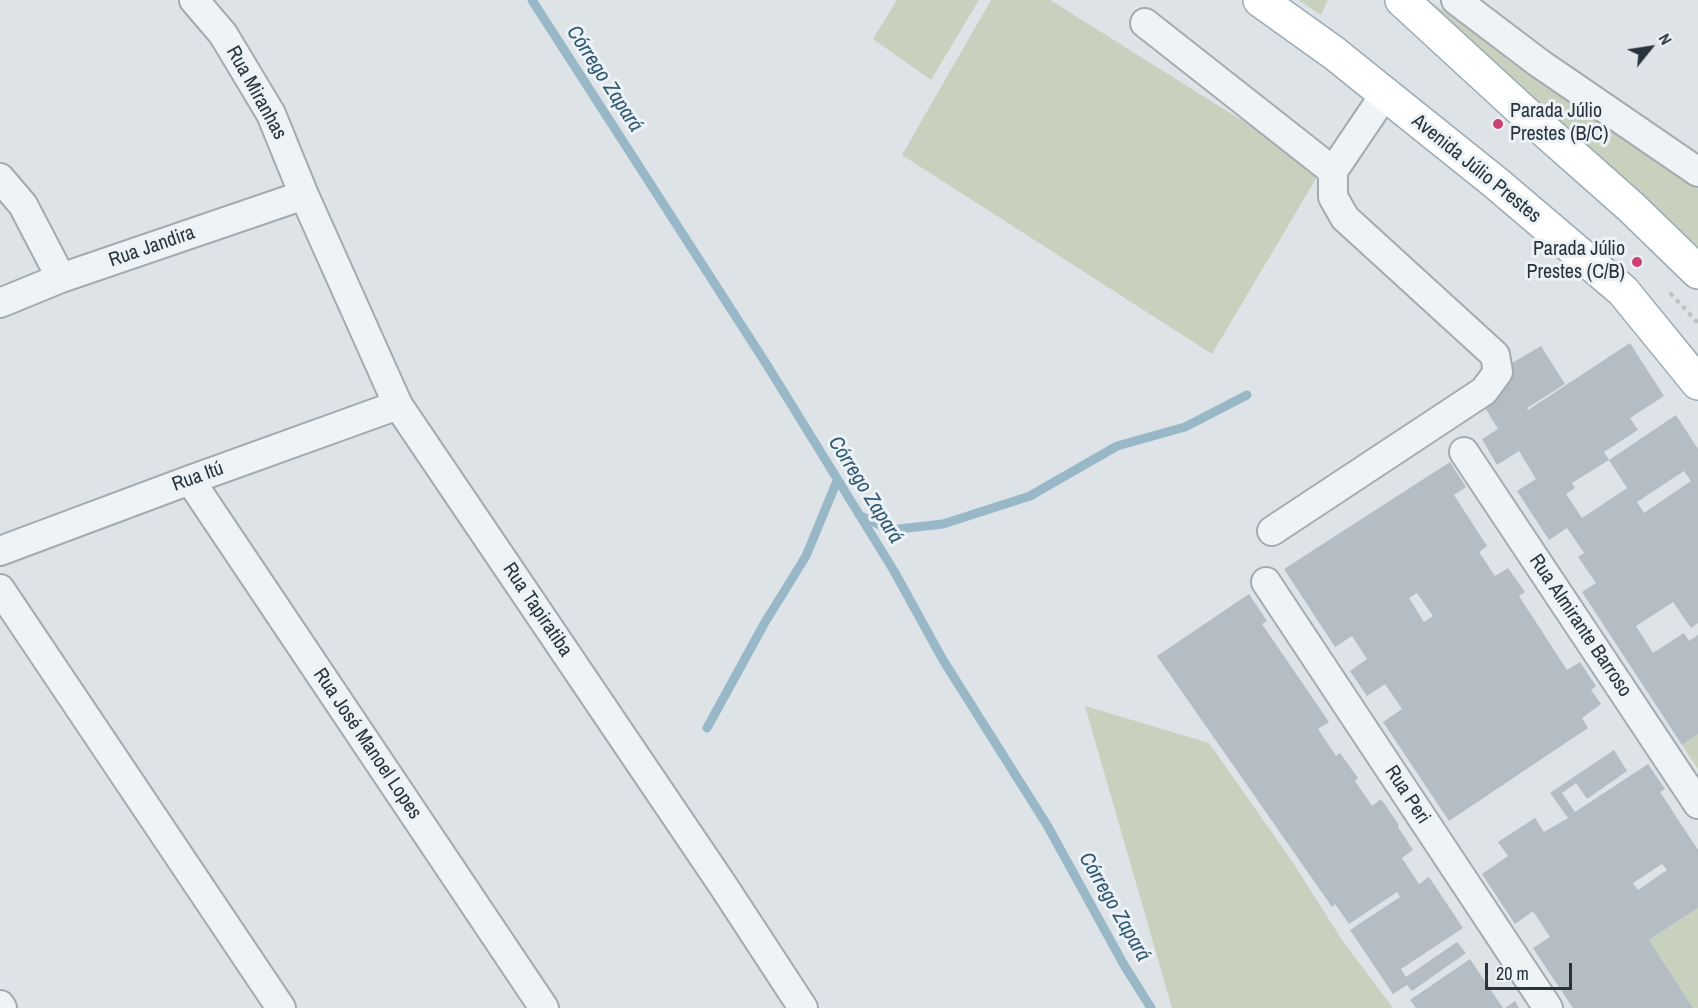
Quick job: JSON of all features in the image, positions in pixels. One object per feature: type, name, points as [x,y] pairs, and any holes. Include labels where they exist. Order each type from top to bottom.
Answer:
[{"type":"main road","name":"Avenida Júlio Prestes","points":[[1260,0],[1334,53],[1496,183],[1623,291],[1698,383]]},
{"type":"main road","points":[[1401,0],[1632,207],[1698,272]]},
{"type":"street","name":"Rua Miranhas","points":[[194,0],[223,34],[272,114],[304,195]]},
{"type":"street","points":[[1456,0],[1539,63],[1698,172]]},
{"type":"street","points":[[1145,23],[1333,171]]},
{"type":"street","points":[[1272,531],[1484,391],[1498,372],[1495,355],[1345,218],[1334,197],[1333,171],[1385,94]]},
{"type":"street","points":[[0,178],[23,205],[61,278]]},
{"type":"street","name":"Rua Jandira","points":[[0,303],[61,278],[304,195]]},
{"type":"street","name":"Rua Tapiratiba","points":[[304,195],[398,405],[724,887],[803,1008]]},
{"type":"street","name":"Rua Itú","points":[[0,552],[398,405]]},
{"type":"street","name":"Rua Almirante Barroso","points":[[1464,452],[1697,802]]},
{"type":"street","name":"Rua José Manoel Lopes","points":[[190,480],[544,1008]]},
{"type":"street","name":"Rua Peri","points":[[1266,582],[1548,1008]]},
{"type":"street","points":[[0,589],[282,1008]]},
{"type":"path","points":[[1670,293],[1698,323]]},
{"type":"green space","points":[[897,0],[979,0],[931,80],[873,39]]},
{"type":"green space","points":[[991,0],[1050,0],[1321,170],[1212,354],[902,155]]},
{"type":"green space","points":[[1298,0],[1328,0],[1321,15]]},
{"type":"green space","points":[[1406,0],[1428,0],[1698,189],[1698,267]]},
{"type":"green space","points":[[1085,706],[1209,743],[1294,864],[1342,940],[1393,1008],[1172,1008]]},
{"type":"green space","points":[[1698,734],[1698,769],[1682,745]]},
{"type":"green space","points":[[1698,908],[1698,1008],[1693,1008],[1649,940]]},
{"type":"building","points":[[1630,343],[1664,396],[1630,418],[1638,430],[1604,452],[1609,460],[1676,415],[1698,449],[1698,623],[1691,628],[1673,602],[1636,626],[1653,653],[1684,633],[1689,641],[1698,635],[1698,734],[1682,745],[1582,592],[1596,583],[1578,557],[1584,553],[1567,528],[1549,540],[1517,491],[1536,479],[1519,451],[1497,465],[1482,439],[1498,429],[1479,398],[1502,369],[1541,346],[1565,384],[1527,408],[1528,410]],"holes":[[[1609,460],[1627,488],[1582,518],[1566,494],[1575,488],[1572,483]],[[1684,471],[1691,481],[1644,513],[1637,502]]]},
{"type":"building","points":[[1450,462],[1466,487],[1454,495],[1487,546],[1479,552],[1495,576],[1508,568],[1525,592],[1519,596],[1567,670],[1580,662],[1596,686],[1591,690],[1601,704],[1582,718],[1588,728],[1449,821],[1383,722],[1402,709],[1385,684],[1367,696],[1350,671],[1367,659],[1352,636],[1335,647],[1284,569]],"holes":[[[1417,593],[1433,616],[1424,622],[1409,598]]]},
{"type":"building","points":[[1249,594],[1267,621],[1262,624],[1329,722],[1318,729],[1336,756],[1340,753],[1358,778],[1355,781],[1372,806],[1381,799],[1413,850],[1402,858],[1419,884],[1429,877],[1463,928],[1401,969],[1406,977],[1457,942],[1466,953],[1412,991],[1407,985],[1393,994],[1350,930],[1400,897],[1397,892],[1349,924],[1335,904],[1332,907],[1157,656]]},
{"type":"building","points":[[1614,750],[1627,771],[1587,799],[1576,783],[1562,793],[1575,812],[1648,764],[1665,789],[1660,792],[1698,850],[1698,908],[1649,940],[1693,1008],[1573,1008],[1533,948],[1550,937],[1533,911],[1515,924],[1482,874],[1508,856],[1498,842],[1535,818],[1544,832],[1568,818],[1550,793]],"holes":[[[1662,864],[1667,870],[1638,890],[1633,883]]]},
{"type":"building","points":[[1470,959],[1503,1008],[1416,1008],[1410,1000]]},
{"type":"building","points":[[1515,1001],[1519,1008],[1505,1008]]},
{"type":"waterway","name":"Córrego Zapará","points":[[532,0],[767,365],[894,571],[943,660],[1047,825],[1124,965],[1151,1008]]},
{"type":"waterway","points":[[859,515],[890,530],[943,524],[1030,496],[1117,446],[1185,427],[1247,395]]},
{"type":"waterway","points":[[707,728],[764,624],[806,556],[837,481]]},
{"type":"place","name":"Parada Júlio Prestes (B/C)","points":[[1498,124]]},
{"type":"place","name":"Parada Júlio Prestes (C/B)","points":[[1637,262]]}]
